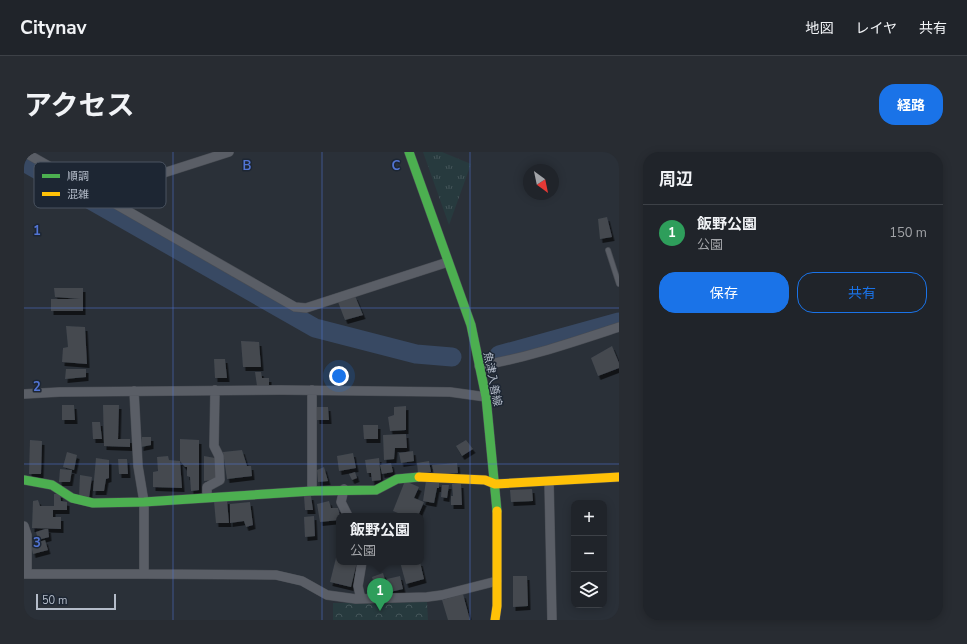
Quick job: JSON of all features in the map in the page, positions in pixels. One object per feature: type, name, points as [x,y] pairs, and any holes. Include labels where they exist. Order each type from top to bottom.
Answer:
[{"type":"street","points":[[24,152],[42,162]]},
{"type":"street","points":[[166,172],[229,152]]},
{"type":"street","name":"魚津入善線","points":[[410,152],[471,325],[486,397],[496,484],[497,606],[495,620]]},
{"type":"street","points":[[122,208],[295,307],[306,308],[448,262]]},
{"type":"street","points":[[479,366],[548,349],[619,327]]},
{"type":"street","points":[[207,497],[207,487],[220,480],[219,456],[214,446],[215,390]]},
{"type":"street","points":[[312,390],[312,490]]},
{"type":"street","points":[[24,394],[60,392],[312,390],[450,392],[486,397]]},
{"type":"street","points":[[134,391],[138,466],[144,502],[144,574]]},
{"type":"street","points":[[24,480],[52,485],[72,498],[93,503],[144,502],[312,490],[376,490],[397,480],[414,477],[485,480],[496,484],[619,477]]},
{"type":"street","points":[[549,481],[552,620]]},
{"type":"street","points":[[344,489],[341,502],[346,513]]},
{"type":"street","points":[[24,526],[27,535],[26,574],[276,575],[302,581],[327,595],[361,599],[427,597],[442,595],[497,581]]},
{"type":"street","points":[[361,599],[358,586],[362,565]]},
{"type":"lane","points":[[608,250],[619,284]]},
{"type":"green space","points":[[423,152],[442,152],[471,164],[449,225]]},
{"type":"green space","points":[[427,602],[428,620],[333,620],[333,603]]},
{"type":"building","points":[[607,217],[612,237],[600,239],[598,219]]},
{"type":"building","points":[[54,288],[83,288],[83,311],[51,311],[51,299],[80,299],[55,297]]},
{"type":"building","points":[[355,296],[363,315],[345,320],[338,302]]},
{"type":"building","points":[[66,326],[85,327],[87,364],[62,362],[63,348],[68,347]]},
{"type":"building","points":[[241,341],[259,342],[261,367],[243,367]]},
{"type":"building","points":[[612,346],[619,363],[619,368],[598,376],[591,358]]},
{"type":"building","points":[[214,359],[225,359],[227,378],[215,378]]},
{"type":"building","points":[[66,369],[86,369],[86,377],[65,379]]},
{"type":"building","points":[[255,372],[261,372],[262,378],[269,378],[269,385],[257,386]]},
{"type":"building","points":[[62,405],[74,405],[75,420],[62,420]]},
{"type":"building","points":[[103,405],[119,405],[118,439],[130,439],[130,447],[104,446]]},
{"type":"building","points":[[406,406],[406,430],[390,431],[388,417],[394,415],[394,407]]},
{"type":"building","points":[[316,407],[328,407],[329,420],[317,420]]},
{"type":"building","points":[[92,422],[100,422],[102,439],[93,439]]},
{"type":"building","points":[[363,425],[378,425],[378,439],[364,439]]},
{"type":"building","points":[[406,434],[407,448],[395,448],[394,459],[384,460],[383,435]]},
{"type":"building","points":[[142,437],[151,437],[151,445],[141,447]]},
{"type":"building","points":[[180,439],[199,440],[199,490],[191,491],[190,477],[187,476],[187,467],[185,467],[180,461]]},
{"type":"building","points":[[30,440],[42,441],[41,474],[29,474]]},
{"type":"building","points":[[466,440],[473,449],[462,456],[456,446]]},
{"type":"building","points":[[242,450],[247,466],[251,466],[252,476],[227,479],[223,452]]},
{"type":"building","points":[[413,451],[414,461],[401,463],[399,453]]},
{"type":"building","points":[[67,452],[77,455],[74,470],[63,467]]},
{"type":"building","points":[[353,453],[356,468],[339,471],[337,456]]},
{"type":"building","points":[[168,456],[169,460],[180,461],[182,488],[153,487],[153,472],[158,471],[157,457]]},
{"type":"building","points":[[204,456],[215,458],[215,480],[204,481]]},
{"type":"building","points":[[96,458],[109,460],[109,478],[106,479],[104,491],[93,491]]},
{"type":"building","points":[[379,458],[381,480],[372,481],[371,473],[367,473],[365,460]]},
{"type":"building","points":[[118,459],[127,459],[128,474],[119,474]]},
{"type":"building","points":[[429,461],[431,472],[418,473],[417,463]]},
{"type":"building","points":[[391,463],[393,472],[382,474],[380,465]]},
{"type":"building","points":[[457,463],[458,473],[434,474],[432,465]]},
{"type":"building","points":[[324,467],[328,481],[318,482],[317,470]]},
{"type":"building","points":[[60,469],[72,470],[70,482],[59,482]]},
{"type":"building","points":[[355,472],[357,478],[352,480],[349,474]]},
{"type":"building","points":[[80,475],[92,477],[89,498],[79,497]]},
{"type":"building","points":[[405,481],[419,487],[414,498],[424,502],[419,513],[398,513],[393,511]]},
{"type":"building","points":[[426,481],[439,483],[439,488],[437,488],[434,503],[423,501]]},
{"type":"building","points":[[452,484],[461,484],[462,505],[451,505],[451,496],[453,496]]},
{"type":"building","points":[[442,485],[449,485],[447,498],[441,497]]},
{"type":"building","points":[[532,489],[533,501],[511,502],[510,490]]},
{"type":"building","points":[[54,494],[60,494],[61,501],[67,502],[67,510],[53,510],[53,517],[61,517],[61,529],[32,528],[33,501],[38,500],[40,506],[54,506]]},
{"type":"building","points":[[304,496],[311,496],[313,510],[305,510]]},
{"type":"building","points":[[227,500],[229,523],[216,523],[214,501]]},
{"type":"building","points":[[329,501],[331,508],[338,508],[339,513],[336,513],[336,520],[320,522],[317,504]]},
{"type":"building","points":[[250,502],[253,525],[246,527],[244,521],[230,523],[230,504]]},
{"type":"building","points":[[314,516],[315,536],[305,537],[304,517]]},
{"type":"building","points":[[48,528],[49,537],[38,540],[36,532]]},
{"type":"building","points":[[45,540],[48,550],[33,554],[31,545]]},
{"type":"building","points":[[336,558],[336,565],[356,565],[351,587],[330,582]]},
{"type":"building","points":[[401,565],[421,565],[424,579],[406,584]]},
{"type":"building","points":[[383,573],[387,587],[376,591],[372,577]]},
{"type":"building","points":[[400,576],[403,589],[390,592],[387,579]]},
{"type":"building","points":[[513,576],[527,576],[528,606],[513,607]]},
{"type":"building","points":[[463,594],[470,620],[448,620],[442,600]]},
{"type":"waterway","points":[[24,162],[34,168]]},
{"type":"waterway","points":[[105,208],[315,328],[416,354],[452,357]]},
{"type":"waterway","points":[[499,355],[619,322]]},
{"type":"traffic: fast","points":[[409,152],[471,325],[486,397],[497,511]]},
{"type":"traffic: fast","points":[[24,480],[52,485],[72,498],[93,503],[144,502],[312,491],[376,490],[397,479],[419,477]]},
{"type":"traffic: slow","points":[[419,477],[485,480],[495,484],[619,477]]},
{"type":"traffic: slow","points":[[495,620],[497,606],[497,511]]},
{"type":"place","name":"飯野公園","points":[[380,611]]}]
